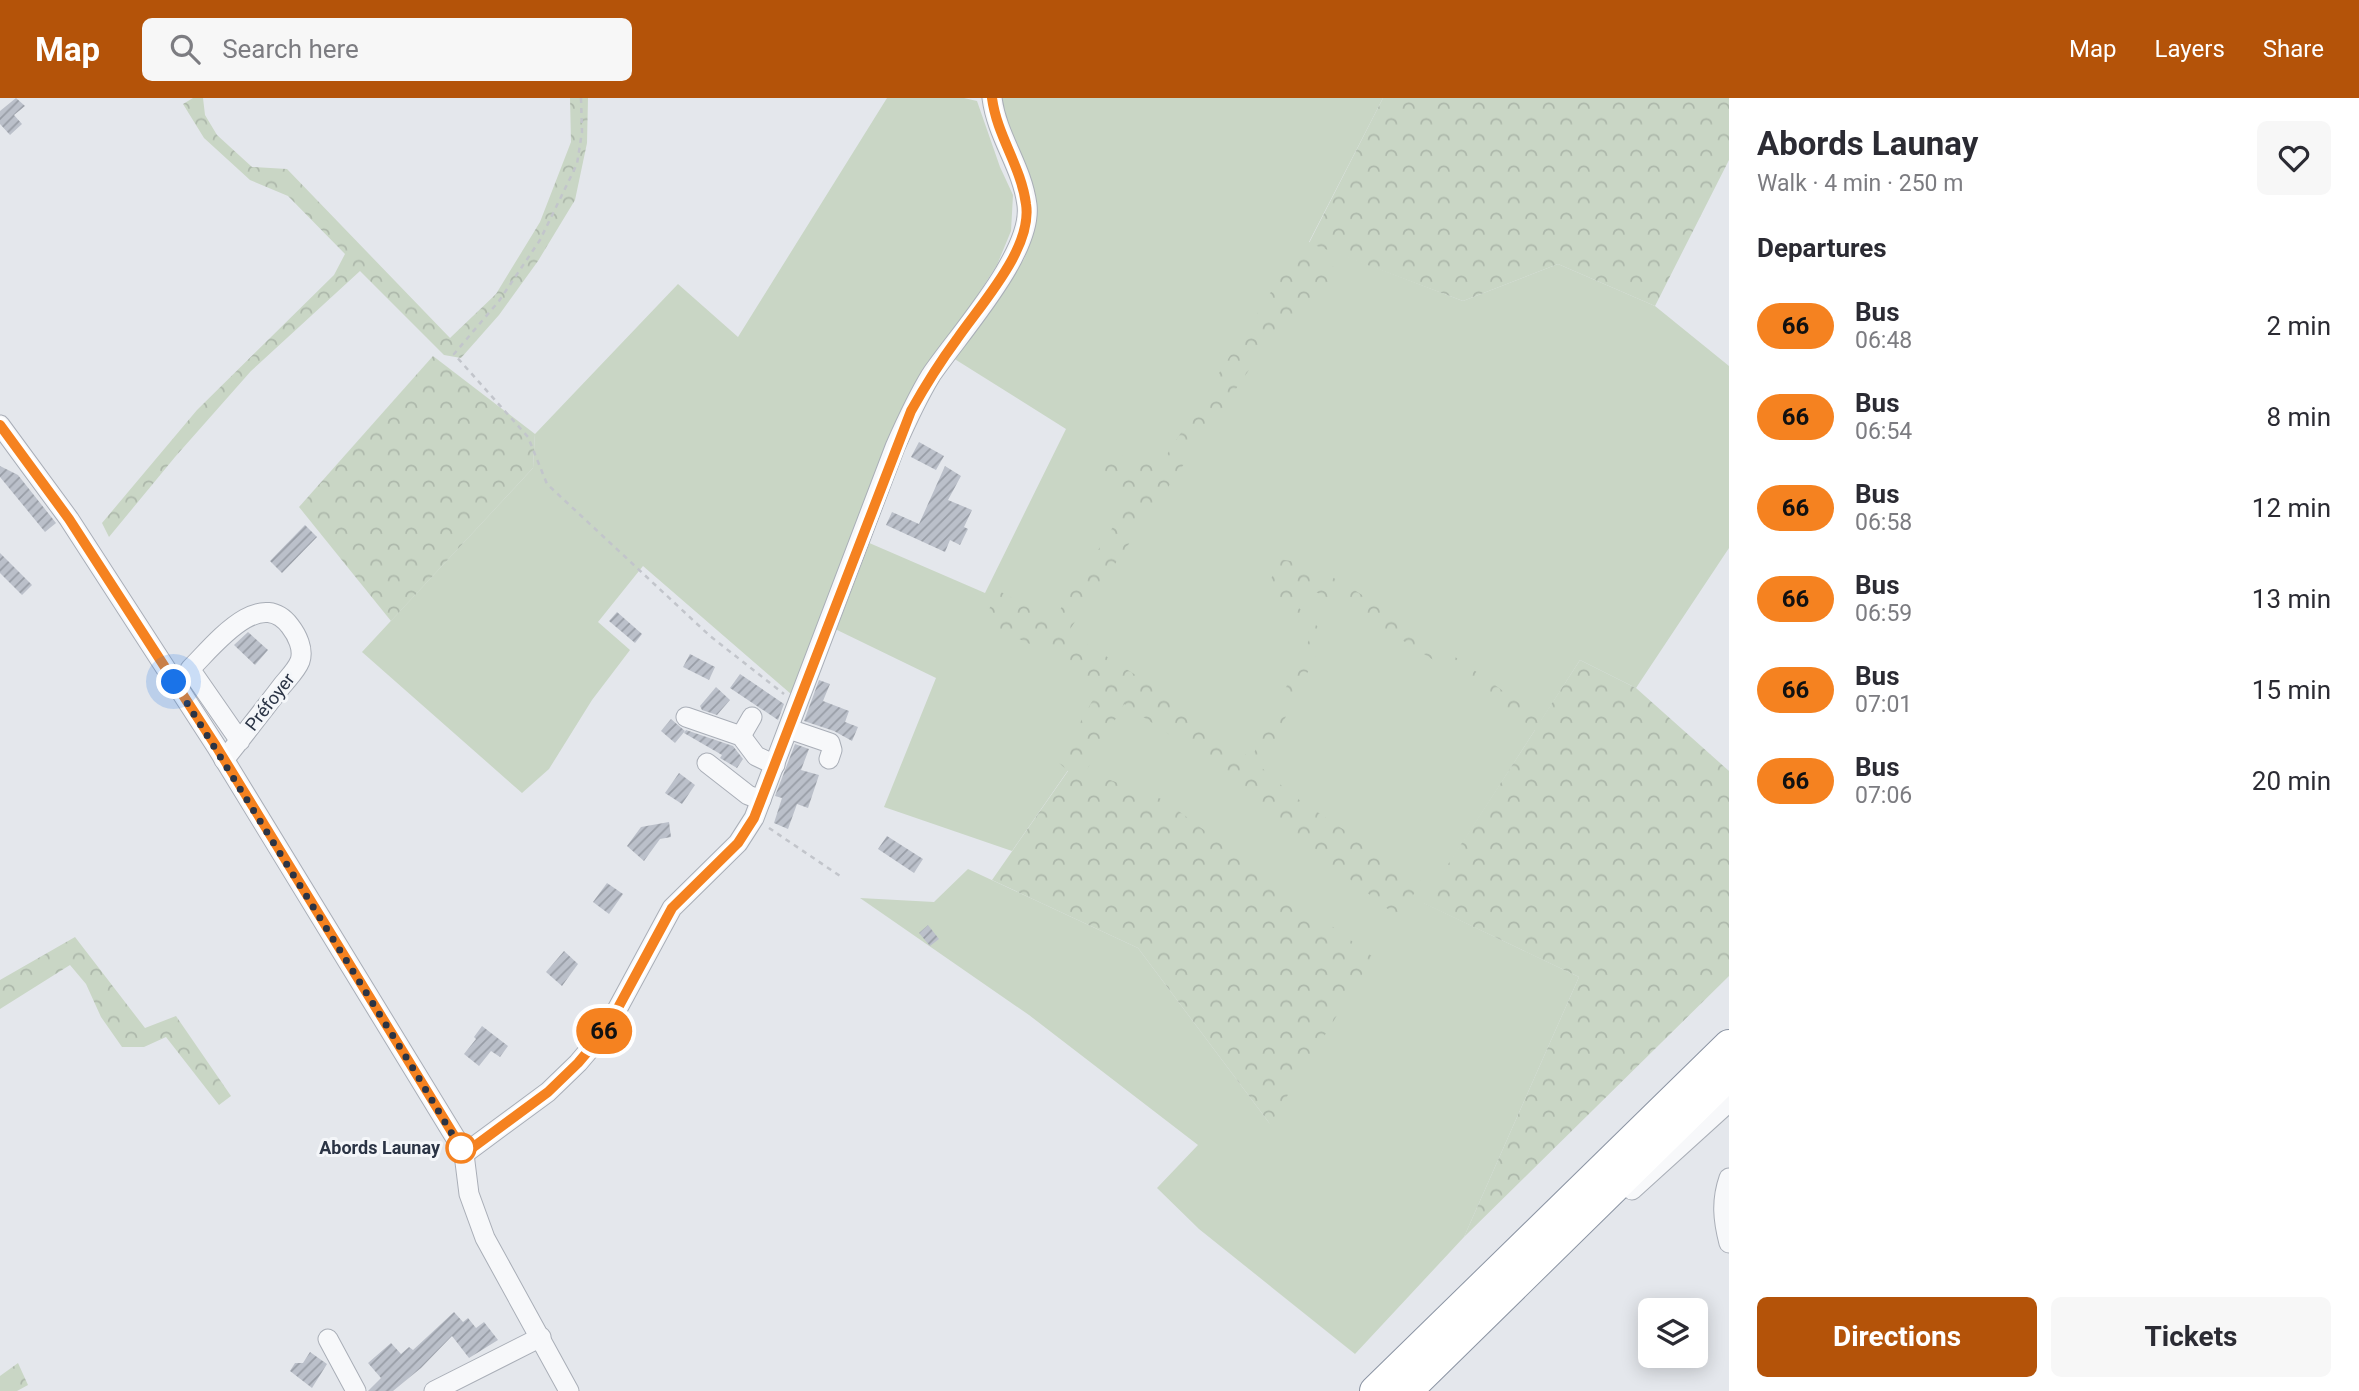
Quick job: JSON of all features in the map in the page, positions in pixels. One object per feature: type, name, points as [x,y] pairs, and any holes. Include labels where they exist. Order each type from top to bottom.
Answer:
[{"type":"highway","points":[[1376,1391],[1729,1045]]},
{"type":"highway","points":[[1407,1391],[1729,1075]]},
{"type":"street","points":[[464,1154],[548,1092],[578,1063],[606,1030],[672,908],[738,843],[758,809],[911,411],[930,377],[1009,265],[1023,238],[1027,207],[1020,175],[995,118],[992,98]]},
{"type":"street","points":[[0,425],[69,519],[224,760],[451,1130],[464,1154],[469,1195],[485,1238],[569,1391]]},
{"type":"street","name":"Préfoyer","points":[[224,760],[240,741],[293,673],[301,659],[295,632],[286,621],[273,613],[245,618],[232,627],[190,669],[240,741]]},
{"type":"street","points":[[741,736],[752,717]]},
{"type":"street","points":[[685,718],[741,736],[756,755],[775,765]]},
{"type":"street","points":[[789,729],[830,743],[832,750],[829,759]]},
{"type":"street","points":[[707,763],[748,794],[758,809]]},
{"type":"street","points":[[1565,1237],[1616,1204],[1729,1102]]},
{"type":"street","points":[[1729,1178],[1723,1201],[1723,1222],[1729,1243]]},
{"type":"street","points":[[434,1391],[541,1337]]},
{"type":"street","points":[[328,1339],[356,1391]]},
{"type":"path","points":[[581,98],[582,132],[577,164],[540,240],[499,301],[454,354],[528,437],[547,484],[710,636],[798,704]]},
{"type":"path","points":[[758,809],[843,878]]},
{"type":"green space","points":[[193,98],[203,98],[205,115],[217,135],[252,167],[287,169],[450,338],[496,294],[540,222],[571,142],[570,98],[588,98],[587,143],[575,200],[538,261],[499,315],[461,358],[444,355],[360,271],[251,371],[109,537],[102,523],[197,410],[334,275],[345,254],[288,196],[250,180],[204,138],[183,104]]},
{"type":"green space","points":[[887,98],[964,98],[977,101],[1000,167],[1013,195],[1011,231],[997,265],[895,423],[791,694],[643,566],[598,622],[630,650],[592,700],[549,769],[522,793],[362,652],[533,468],[535,434],[678,284],[738,337]]},
{"type":"green space","points":[[1002,98],[1383,98],[1309,242],[1463,301],[1558,264],[1655,306],[1729,366],[1729,548],[1636,688],[1580,660],[1424,903],[1579,977],[1464,1237],[1355,1354],[1199,1229],[1157,1188],[1198,1145],[1029,1015],[860,898],[934,902],[968,869],[1138,948],[1270,1124],[1071,766],[1012,851],[884,807],[936,678],[833,628],[867,542],[985,593],[1066,429],[953,358],[1024,259],[1032,238],[1035,194],[1001,105]]},
{"type":"green space","points":[[1383,98],[1729,98],[1729,160],[1655,306],[1558,264],[1463,301],[1309,243]]},
{"type":"green space","points":[[1301,245],[1341,272],[1309,316],[1291,314],[1260,354],[1068,632],[1186,707],[1251,759],[1310,638],[1300,624],[1263,599],[1279,559],[1295,562],[1325,573],[1354,590],[1432,641],[1541,720],[1580,660],[1636,688],[1729,771],[1729,976],[1464,1237],[1579,977],[1423,903],[1535,730],[1493,698],[1369,619],[1306,587],[1293,602],[1326,635],[1261,767],[1292,795],[1422,882],[1398,917],[1309,847],[1225,772],[1124,704],[1086,771],[1164,800],[1373,957],[1270,1124],[1138,948],[992,880],[1068,771],[1058,762],[1099,689],[1063,660],[984,622],[997,590],[1054,619],[1125,508],[1137,495],[1086,466],[1107,451],[1159,467]]},
{"type":"green space","points":[[433,356],[535,434],[533,468],[391,621],[299,507]]},
{"type":"green space","points":[[75,937],[145,1028],[176,1016],[231,1096],[219,1105],[166,1037],[144,1047],[122,1047],[101,1017],[86,984],[70,965],[0,1009],[0,980]]},
{"type":"green space","points":[[18,1363],[28,1385],[17,1391],[0,1391],[0,1376]]},
{"type":"building","points":[[16,98],[25,106],[14,115],[22,124],[10,135],[0,124],[0,111]]},
{"type":"building","points":[[919,442],[944,456],[936,470],[911,457]]},
{"type":"building","points":[[0,466],[18,475],[56,523],[45,532],[0,477]]},
{"type":"building","points":[[945,466],[961,476],[948,500],[972,510],[964,527],[968,529],[960,545],[950,540],[945,552],[886,525],[892,512],[919,524]]},
{"type":"building","points":[[305,525],[317,537],[282,573],[270,561]]},
{"type":"building","points":[[0,553],[32,585],[22,595],[0,573]]},
{"type":"building","points":[[617,612],[642,634],[635,643],[609,621]]},
{"type":"building","points":[[248,632],[268,650],[255,665],[234,645]]},
{"type":"building","points":[[690,654],[715,667],[709,680],[683,667]]},
{"type":"building","points":[[740,674],[784,704],[778,720],[730,688]]},
{"type":"building","points":[[819,680],[830,684],[823,701],[849,711],[845,722],[858,727],[852,741],[834,731],[804,721]]},
{"type":"building","points":[[716,687],[730,700],[717,715],[702,710],[700,706]]},
{"type":"building","points":[[671,719],[685,731],[675,743],[661,731]]},
{"type":"building","points":[[686,730],[733,746],[743,759],[737,768],[720,758],[722,755],[684,733]]},
{"type":"building","points":[[795,744],[809,749],[801,770],[819,775],[808,808],[797,804],[788,829],[774,823],[782,798],[775,796]]},
{"type":"building","points":[[679,773],[695,785],[682,804],[665,793]]},
{"type":"building","points":[[669,822],[671,837],[660,839],[644,861],[627,846],[641,827]]},
{"type":"building","points":[[887,836],[923,859],[914,873],[878,849]]},
{"type":"building","points":[[607,883],[623,894],[609,914],[593,902]]},
{"type":"building","points":[[928,925],[939,939],[930,946],[919,933]]},
{"type":"building","points":[[564,951],[578,964],[562,986],[546,972]]},
{"type":"building","points":[[482,1026],[508,1046],[500,1057],[491,1051],[479,1066],[464,1054]]},
{"type":"building","points":[[454,1312],[463,1322],[468,1318],[476,1328],[484,1322],[498,1340],[469,1358],[452,1336],[421,1368],[393,1391],[368,1391],[381,1378],[368,1363],[391,1343],[401,1354],[409,1347],[413,1350]]},
{"type":"building","points":[[310,1352],[327,1364],[312,1388],[290,1371],[295,1363],[303,1363]]},
{"type":"bus line","name":"66","points":[[0,425],[69,519],[216,746],[464,1154],[548,1092],[578,1063],[606,1030],[672,908],[738,843],[754,818],[911,411],[930,377],[1009,265],[1023,238],[1027,207],[1020,175],[995,118],[992,98]]},
{"type":"place","name":"Abords Launay","points":[[461,1148]]},
{"type":"route","points":[[174,682],[216,746],[464,1154],[461,1148]]}]
